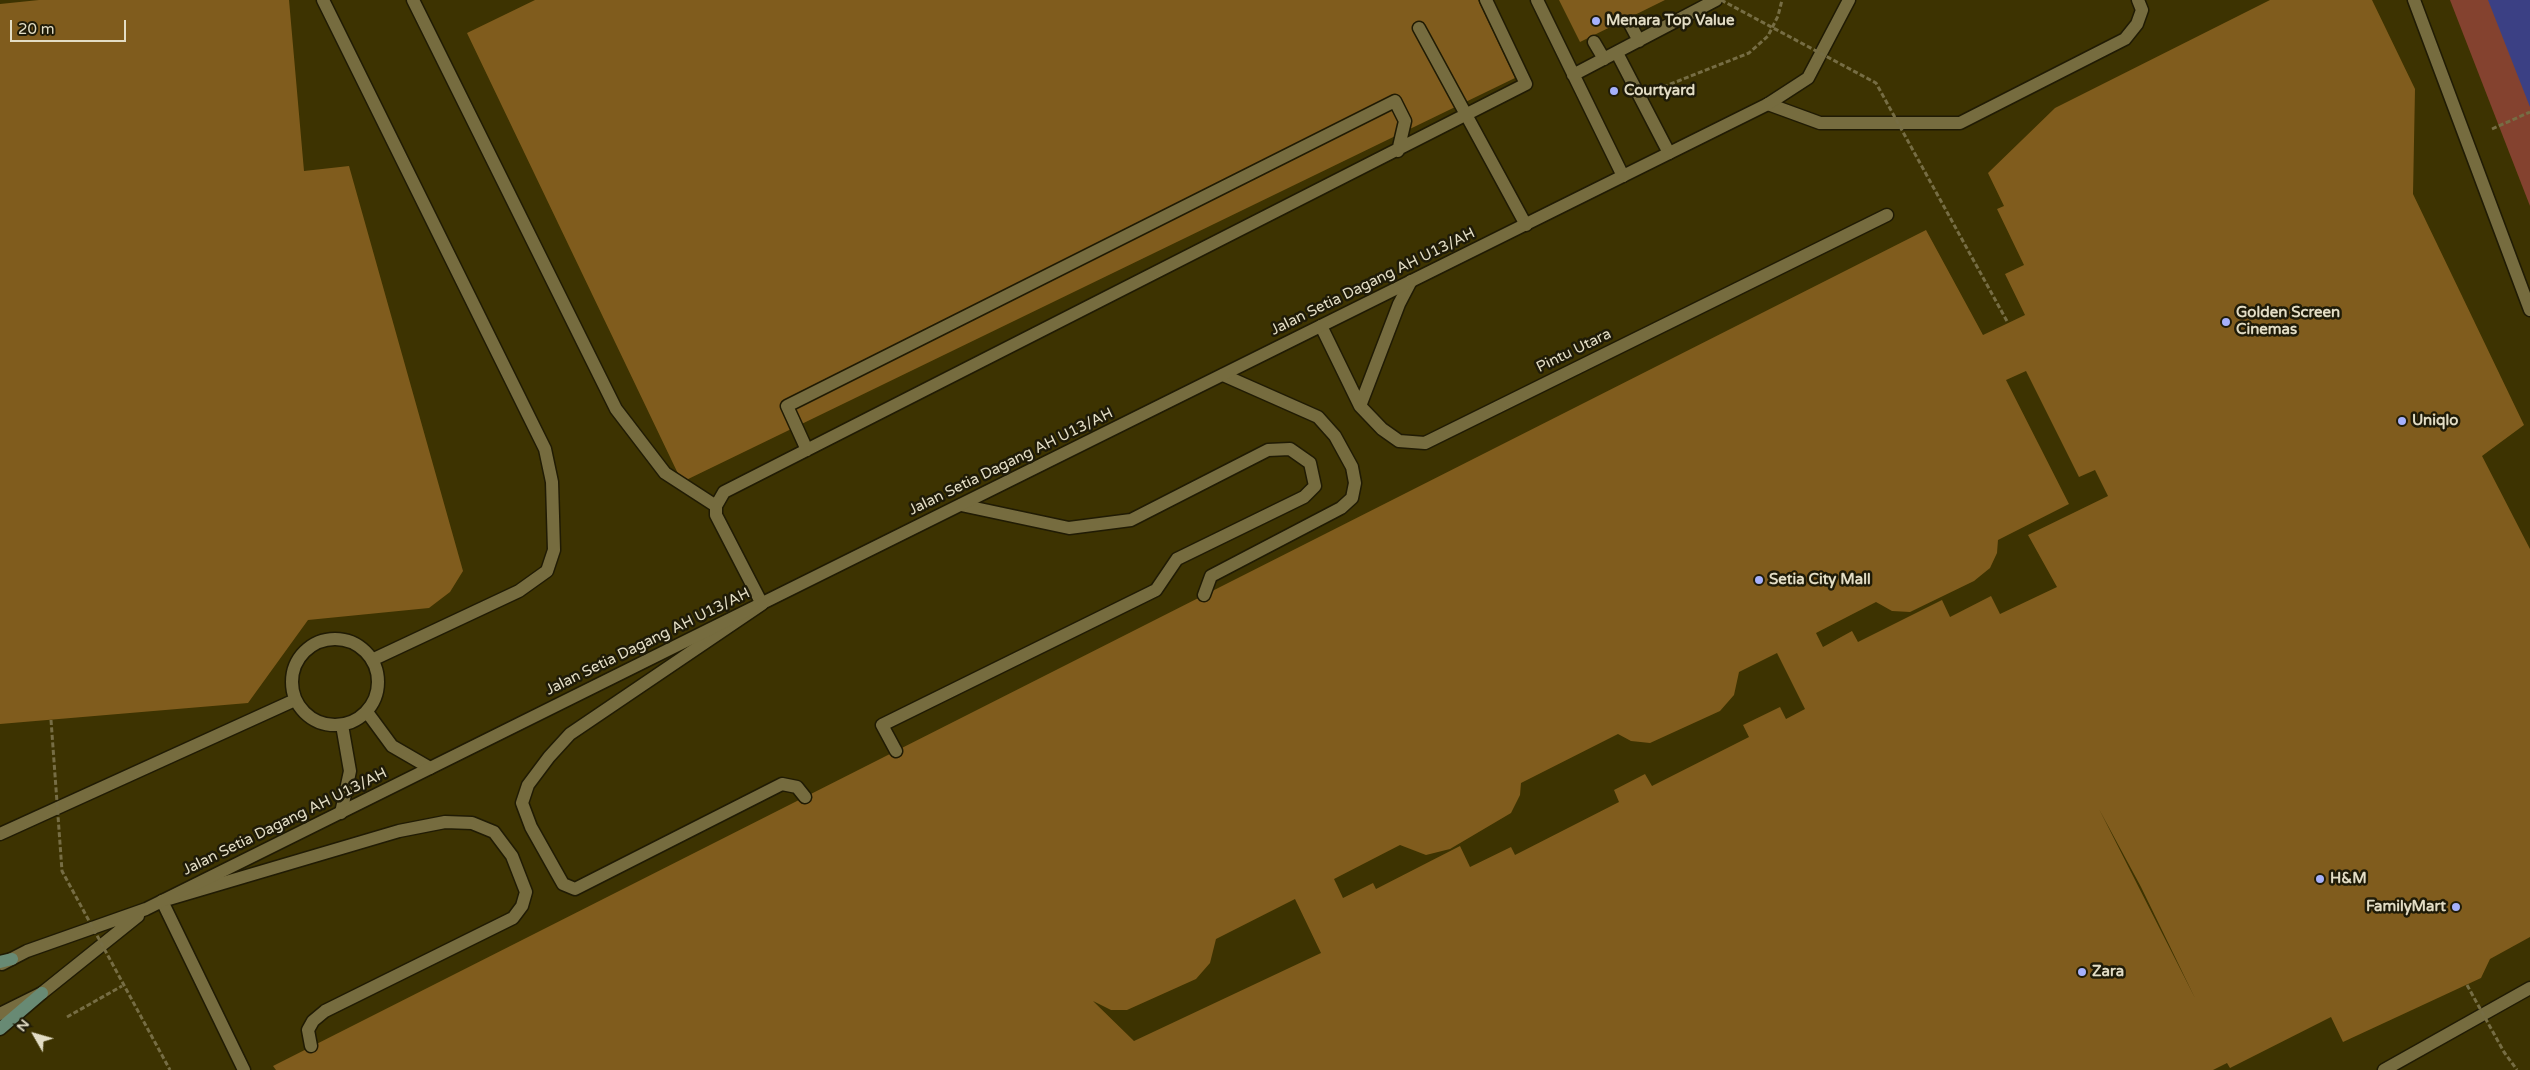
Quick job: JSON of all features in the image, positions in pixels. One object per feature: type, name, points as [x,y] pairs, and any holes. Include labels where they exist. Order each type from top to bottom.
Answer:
[{"type":"street","points":[[323,0],[545,449],[552,482],[554,550],[547,571],[519,591],[374,659]]},
{"type":"street","points":[[413,0],[616,409],[665,473],[716,506]]},
{"type":"street","points":[[805,797],[797,787],[782,784],[575,889],[563,884],[531,827],[522,803],[528,785],[549,757],[570,734],[762,604],[716,514],[716,506],[724,492],[1398,151],[1526,84],[1486,0]]},
{"type":"street","points":[[1537,0],[1623,176]]},
{"type":"street","points":[[1574,75],[1716,0]]},
{"type":"street","name":"Jalan Setia Dagang AH U13/AH","points":[[4,962],[26,951],[146,909],[1768,104],[1808,78],[1849,0]]},
{"type":"street","points":[[1768,104],[1820,123],[1960,123],[2125,39],[2137,24],[2142,10],[2138,0]]},
{"type":"street","points":[[2414,0],[2530,310]]},
{"type":"street","points":[[1628,22],[1639,41]]},
{"type":"street","points":[[1419,28],[1468,115],[1526,225]]},
{"type":"street","points":[[1594,42],[1604,59]]},
{"type":"street","points":[[1617,53],[1670,153]]},
{"type":"street","points":[[807,450],[787,406],[1395,101],[1404,121],[1398,151]]},
{"type":"street","name":"Pintu Utara","points":[[1321,326],[1360,406],[1382,429],[1399,441],[1425,442],[1887,215]]},
{"type":"street","points":[[1360,406],[1398,304],[1410,281]]},
{"type":"street","points":[[1204,595],[1211,576],[1341,508],[1352,498],[1355,483],[1352,467],[1339,443],[1318,417],[1223,375]]},
{"type":"street","points":[[896,750],[882,725],[1156,590],[1177,559],[1304,497],[1315,486],[1310,463],[1290,449],[1268,450],[1131,520],[1069,528],[962,505]]},
{"type":"street","points":[[337,638],[352,640],[364,648],[374,659],[379,686],[375,700],[356,721],[342,725],[328,725],[314,720],[303,712],[296,700],[292,686],[293,671],[304,652],[322,640],[337,638]]},
{"type":"street","points":[[0,834],[296,700]]},
{"type":"street","points":[[366,712],[392,746],[430,768]]},
{"type":"street","points":[[341,813],[350,771],[342,725]]},
{"type":"street","points":[[244,1070],[162,901],[399,831],[445,822],[472,824],[494,832],[512,856],[526,892],[522,906],[513,918],[324,1010],[312,1021],[308,1030],[311,1046]]},
{"type":"street","name":"Jalan Setia Dagang AH U13/AH","points":[[0,1014],[42,993],[146,909]]},
{"type":"street","points":[[2384,1070],[2530,988]]},
{"type":"street","points":[[0,1029],[42,993]]},
{"type":"path","points":[[1721,0],[1876,84],[2008,323]]},
{"type":"path","points":[[1639,97],[1749,53],[1768,36],[1778,16],[1782,0]]},
{"type":"path","points":[[2487,131],[2530,112]]},
{"type":"path","points":[[51,720],[62,871],[122,986],[170,1070]]},
{"type":"path","points":[[2467,985],[2504,1052],[2517,1070]]},
{"type":"path","points":[[67,1017],[122,986]]},
{"type":"shaded area","points":[[2450,0],[2530,0],[2530,206]]},
{"type":"shaded area","points":[[2488,0],[2530,0],[2530,107]]},
{"type":"building","points":[[39,0],[289,0],[304,171],[349,166],[463,571],[450,592],[429,608],[308,620],[248,703],[0,724],[0,4]]},
{"type":"building","points":[[535,0],[1478,0],[1515,78],[682,482],[467,33]]},
{"type":"building","name":"Menara Top Value","points":[[1559,0],[1665,0],[1580,42]]},
{"type":"building","name":"Setia City Mall","points":[[2270,0],[2372,0],[2415,89],[2413,194],[2524,425],[2482,456],[2530,549],[2530,937],[2490,959],[2481,978],[2343,1042],[2331,1017],[2230,1068],[2227,1063],[2213,1070],[276,1070],[273,1066],[1926,230],[1983,335],[2025,315],[2005,274],[2024,265],[1997,209],[2004,206],[1988,173],[2055,108]],"holes":[[[2026,371],[2079,477],[2095,470],[2108,496],[2028,535],[2057,587],[2000,614],[1991,596],[1950,617],[1942,600],[1858,642],[1852,631],[1823,647],[1816,633],[1876,602],[1892,611],[1910,612],[1974,581],[1990,568],[1997,553],[1998,540],[2069,504],[2006,380]],[[1777,653],[1805,709],[1786,719],[1780,707],[1743,725],[1749,737],[1652,786],[1645,774],[1614,790],[1619,802],[1515,855],[1511,847],[1470,867],[1460,846],[1376,889],[1373,883],[1343,898],[1334,879],[1400,845],[1426,855],[1450,849],[1511,813],[1520,795],[1521,783],[1618,734],[1631,741],[1650,743],[1720,711],[1734,695],[1739,672]],[[2099,809],[2141,887],[2195,998]],[[1295,899],[1321,953],[1134,1041],[1093,1001],[1111,1010],[1127,1010],[1196,979],[1210,963],[1216,939]]]},
{"type":"place","name":"Menara Top Value","points":[[1596,21]]},
{"type":"place","name":"Courtyard","points":[[1614,91]]},
{"type":"place","name":"Golden Screen Cinemas","points":[[2226,322]]},
{"type":"place","name":"Uniqlo","points":[[2402,421]]},
{"type":"place","name":"Setia City Mall","points":[[1759,580]]},
{"type":"place","name":"H&M","points":[[2320,879]]},
{"type":"place","name":"FamilyMart","points":[[2456,907]]},
{"type":"place","name":"Zara","points":[[2082,972]]}]
